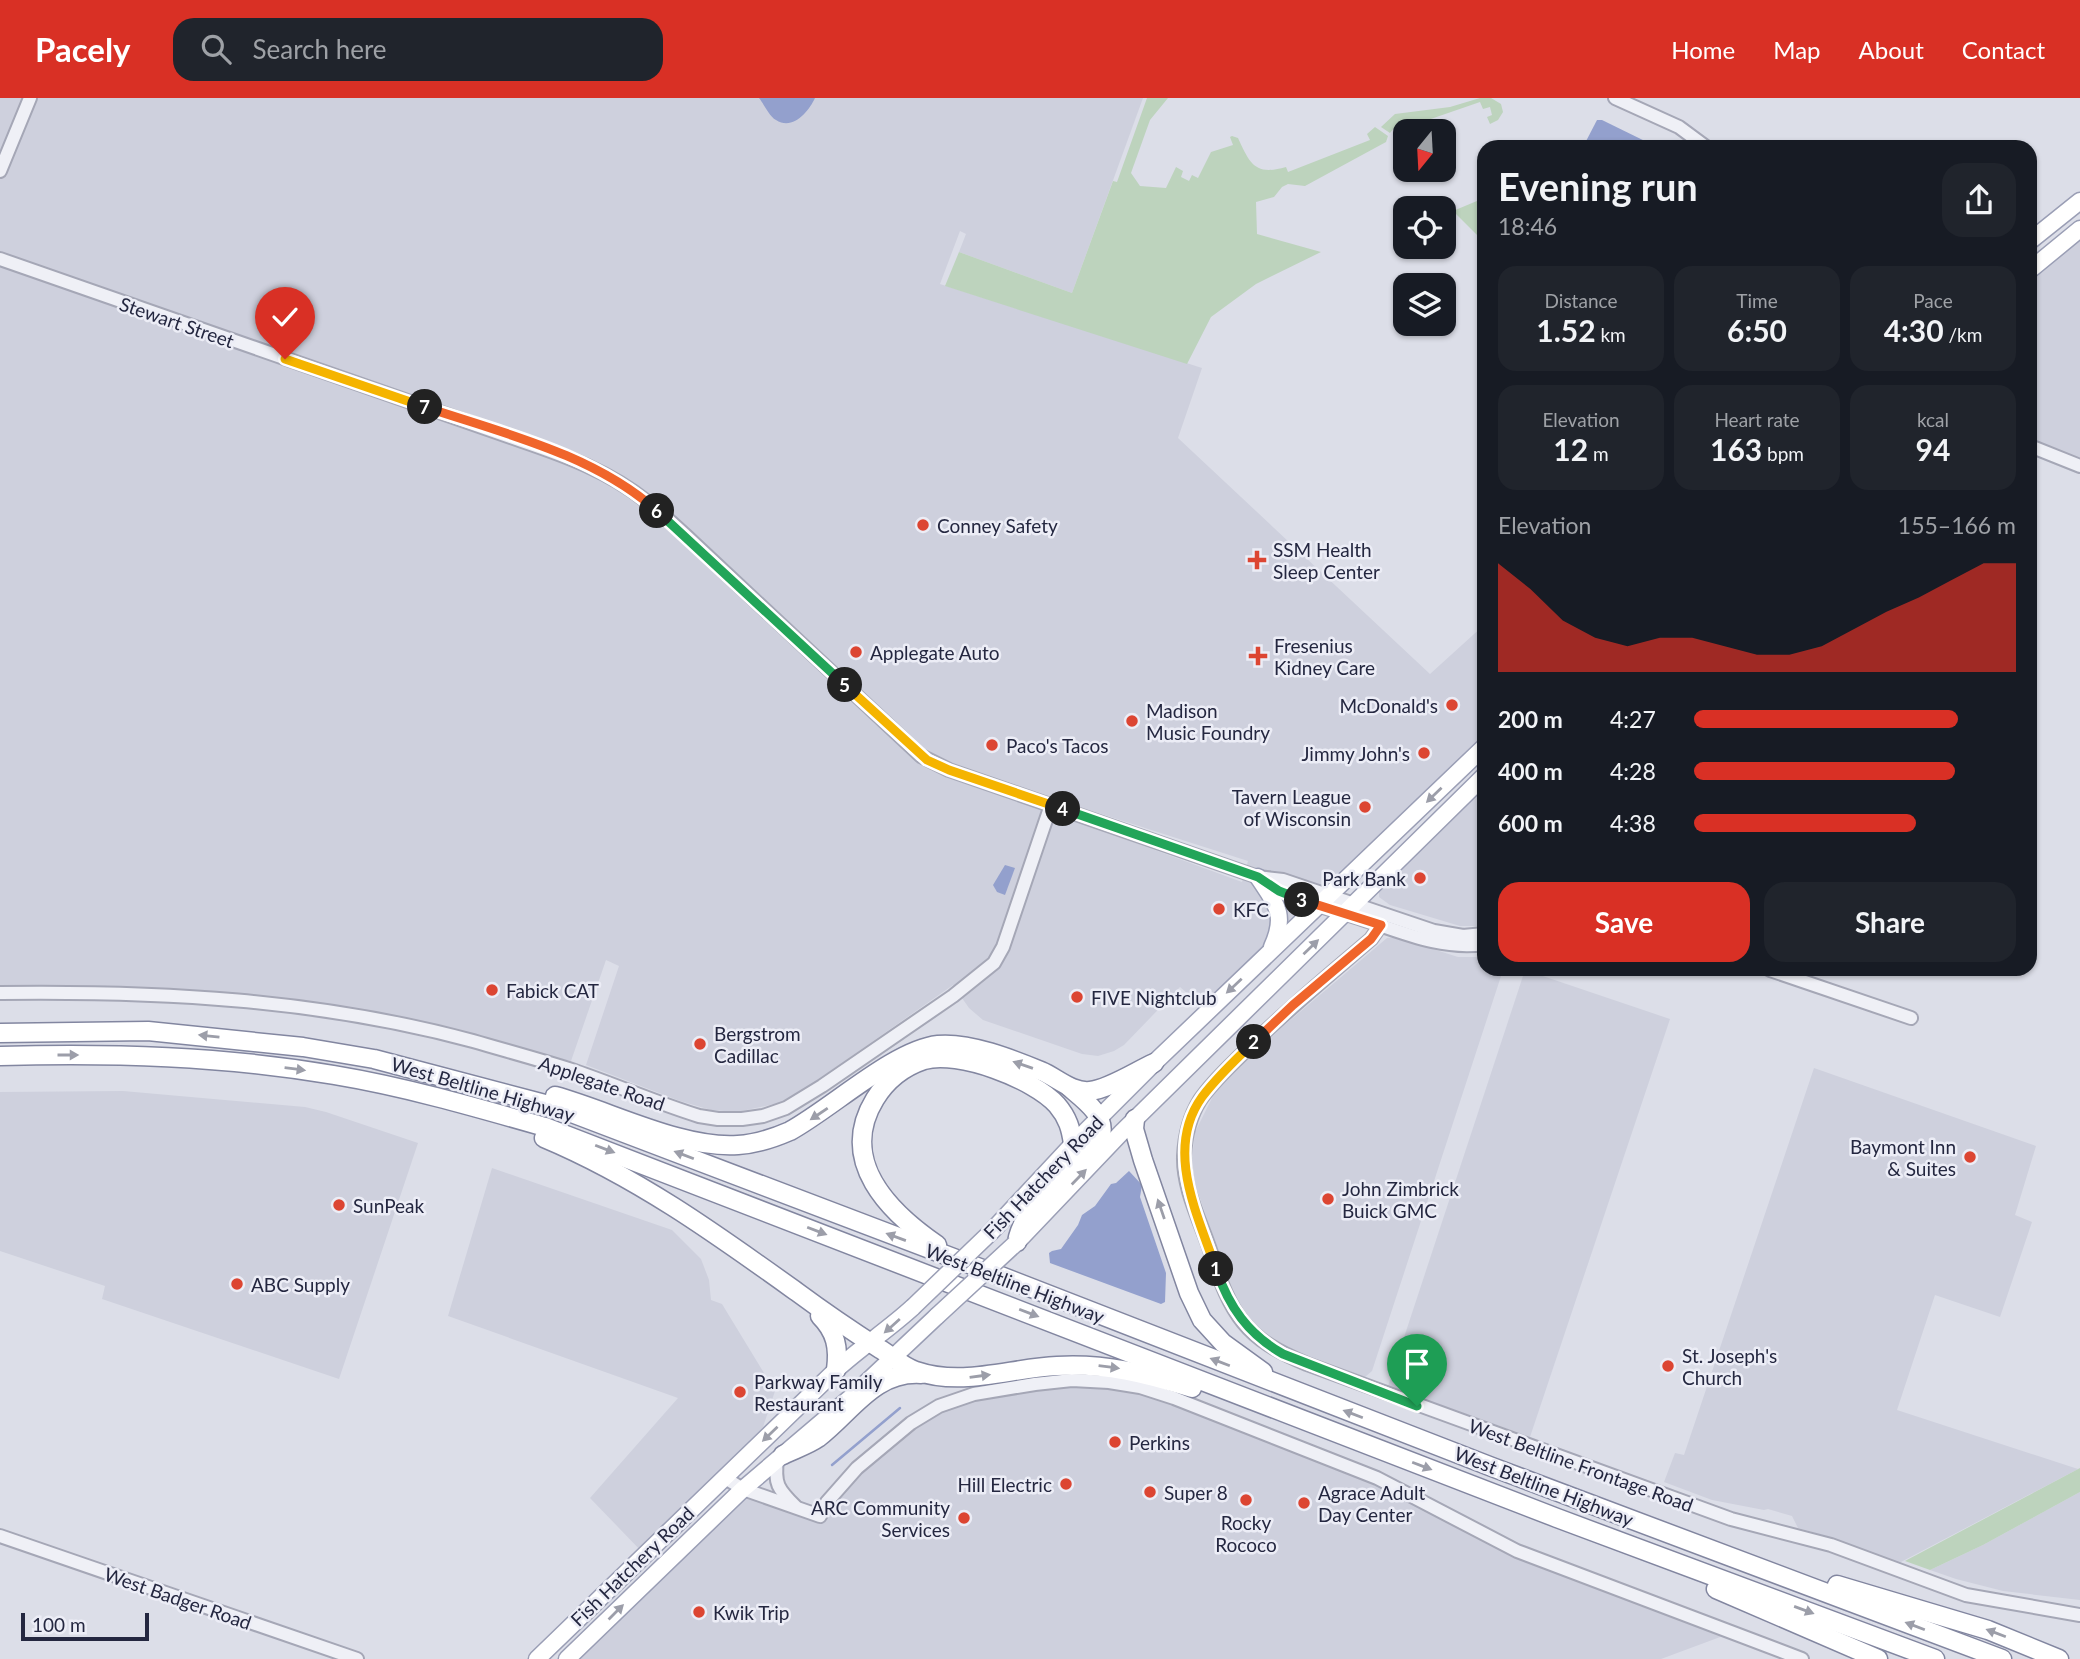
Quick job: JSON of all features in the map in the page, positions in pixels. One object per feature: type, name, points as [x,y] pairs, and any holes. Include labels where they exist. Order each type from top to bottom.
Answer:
[{"type":"highway","points":[[0,1026],[148,1031]]},
{"type":"highway","name":"West Beltline Highway","points":[[0,1033],[148,1031],[303,1046],[374,1059],[556,1107],[2002,1659]]},
{"type":"highway","points":[[374,1059],[510,1083],[579,1102],[692,1141],[733,1146],[772,1138],[790,1131],[897,1060],[926,1047],[970,1047],[1040,1071],[1069,1086],[1090,1091],[1154,1063]]},
{"type":"highway","name":"West Beltline Highway","points":[[0,1056],[176,1057],[333,1075],[423,1093],[545,1127],[1557,1518],[1935,1659]]},
{"type":"highway","points":[[960,1261],[896,1213],[875,1186],[868,1171],[863,1148],[865,1122],[870,1108],[887,1083],[910,1065],[926,1059],[957,1059],[977,1065],[1025,1082],[1049,1097],[1070,1125],[1073,1144]]},
{"type":"highway","points":[[1016,1243],[1019,1228],[1053,1183],[1101,1135],[1103,1129],[1099,1117],[1069,1086]]},
{"type":"highway","points":[[423,1093],[527,1131],[609,1168],[705,1226],[912,1370],[932,1376]]},
{"type":"highway","points":[[1135,1119],[1133,1129],[1143,1160],[1189,1293],[1202,1320],[1223,1343],[1284,1387]]},
{"type":"highway","points":[[755,1262],[828,1324],[837,1343],[836,1370]]},
{"type":"highway","points":[[780,1457],[817,1438],[884,1380],[904,1374],[960,1378],[1058,1366],[1115,1368],[1289,1414]]},
{"type":"highway","points":[[1557,1518],[1878,1659]]},
{"type":"highway","points":[[1669,1534],[1956,1619],[2059,1659]]},
{"type":"main road","points":[[2037,235],[2080,201]]},
{"type":"main road","points":[[2059,246],[2057,241],[2062,225],[2080,201]]},
{"type":"main road","points":[[2037,264],[2080,229]]},
{"type":"main road","name":"Fish Hatchery Road","points":[[537,1659],[836,1370],[885,1333],[913,1307],[1154,1063],[1477,754]]},
{"type":"main road","name":"Fish Hatchery Road","points":[[567,1659],[743,1489],[850,1398],[1016,1243],[1135,1119],[1350,909],[1477,780]]},
{"type":"main road","points":[[1258,877],[1276,903],[1279,915],[1276,938],[1266,957]]},
{"type":"street","points":[[0,171],[30,98]]},
{"type":"street","points":[[1615,98],[1679,127],[1697,140]]},
{"type":"street","name":"Stewart Street","points":[[0,260],[512,437],[591,467],[646,500],[921,756],[949,770],[1258,877],[1279,891],[1325,900],[1350,909]]},
{"type":"street","points":[[2037,449],[2080,466]]},
{"type":"street","name":"Applegate Road","points":[[0,993],[148,993],[227,998],[306,1008],[403,1024],[472,1041],[573,1070],[699,1116],[718,1119],[763,1115],[786,1108],[822,1086],[953,996],[993,963],[1003,947],[1051,805]]},
{"type":"street","points":[[1350,909],[1381,925],[1447,944],[1477,944]]},
{"type":"street","points":[[1350,909],[1447,934],[1477,934]]},
{"type":"street","name":"West Beltline Frontage Road","points":[[1381,925],[1371,939],[1293,1005],[1216,1079],[1201,1099],[1188,1130],[1184,1156],[1193,1203],[1224,1292],[1236,1314],[1253,1334],[1283,1354],[1307,1364],[1731,1519],[1831,1545],[1966,1595],[2080,1615]]},
{"type":"street","points":[[1788,976],[1911,1018]]},
{"type":"street","points":[[725,1478],[743,1489],[820,1516],[827,1502],[869,1457],[923,1414],[959,1397],[1072,1380],[1109,1382],[1157,1392],[1377,1478],[1484,1535],[1535,1558],[1802,1659]]},
{"type":"street","points":[[780,1457],[776,1484],[798,1508]]},
{"type":"street","name":"West Badger Road","points":[[0,1536],[357,1659]]},
{"type":"shaded area","points":[[0,98],[1143,98],[1072,293],[959,252],[966,234],[960,231],[940,284],[1202,368],[1178,438],[1430,674],[1477,631],[1477,743],[1337,879],[1201,1005],[1180,987],[1124,1045],[1098,1056],[1082,1054],[983,1020],[969,1008],[953,985],[812,1084],[779,1103],[737,1112],[711,1110],[680,1101],[586,1065],[619,966],[606,960],[571,1061],[306,1008],[0,993]],"holes":[[[1070,804],[1248,861],[1242,882],[1065,817],[1052,805]]]},
{"type":"shaded area","points":[[2080,240],[2080,466],[2037,449],[2037,274]]},
{"type":"shaded area","points":[[1477,793],[1477,926],[1460,926],[1390,905],[1379,897],[1379,891]]},
{"type":"shaded area","points":[[1395,937],[1458,957],[1477,957],[1477,976],[1501,976],[1372,1371],[1365,1377],[1287,1349],[1270,1339],[1249,1320],[1236,1301],[1229,1282],[1195,1184],[1192,1158],[1195,1132],[1216,1090],[1281,1028],[1387,938]]},
{"type":"shaded area","points":[[1523,976],[1543,976],[1670,1019],[1530,1437],[1388,1386]]},
{"type":"shaded area","points":[[1814,1068],[2036,1146],[2015,1215],[2032,1222],[2000,1317],[1935,1295],[1897,1410],[2078,1469],[1899,1563],[1798,1528],[1792,1516],[1768,1509],[1712,1500],[1664,1482],[1675,1453],[1684,1455]]},
{"type":"shaded area","points":[[123,1091],[305,1107],[418,1143],[339,1379],[102,1299],[105,1286],[0,1251],[0,1092]]},
{"type":"shaded area","points":[[492,1168],[672,1230],[701,1259],[709,1280],[711,1300],[722,1304],[775,1391],[756,1448],[645,1555],[590,1498],[678,1398],[448,1316]]},
{"type":"shaded area","points":[[1035,1384],[1123,1384],[1377,1478],[1451,1517],[1731,1633],[1661,1659],[567,1659],[743,1489],[820,1516],[824,1507],[923,1414]]},
{"type":"shaded area","points":[[2080,1492],[2080,1600],[2003,1591],[1930,1570],[1983,1545]]},
{"type":"green space","points":[[1147,98],[1168,98],[1150,120],[1131,173],[1140,186],[1166,188],[1176,167],[1183,171],[1181,177],[1189,181],[1192,175],[1198,178],[1211,152],[1233,145],[1232,136],[1238,138],[1255,166],[1267,170],[1286,167],[1288,172],[1370,140],[1367,134],[1375,127],[1388,136],[1386,142],[1305,186],[1288,184],[1274,197],[1256,202],[1257,234],[1321,252],[1256,284],[1211,317],[1187,364],[945,286],[959,252],[1072,293],[1113,181],[1117,182]]},
{"type":"green space","points":[[1480,98],[1491,98],[1501,104],[1503,112],[1498,120],[1490,124],[1487,117],[1492,115],[1490,107],[1483,109],[1480,102],[1431,119],[1393,119],[1393,130],[1390,133],[1381,127],[1395,114],[1450,107]]},
{"type":"green space","points":[[1477,201],[1477,235],[1456,214],[1456,210]]},
{"type":"green space","points":[[2080,1468],[2080,1492],[1983,1545],[1930,1570],[1905,1561]]},
{"type":"water","points":[[759,98],[815,98],[800,118],[782,123],[773,118]]},
{"type":"water","points":[[1597,120],[1602,120],[1643,140],[1587,140]]},
{"type":"water","points":[[1005,865],[1015,868],[1005,895],[997,892],[993,885]]},
{"type":"water","points":[[1129,1171],[1142,1185],[1140,1197],[1166,1273],[1165,1302],[1161,1304],[1050,1263],[1049,1253],[1061,1249],[1082,1215],[1095,1206],[1111,1184],[1116,1183]]},
{"type":"waterway","points":[[832,1465],[900,1408]]},
{"type":"place","name":"Conney Safety","points":[[923,525]]},
{"type":"place","name":"SSM Health Sleep Center","points":[[1257,560]]},
{"type":"place","name":"Applegate Auto","points":[[856,652]]},
{"type":"place","name":"Fresenius Kidney Care","points":[[1258,656]]},
{"type":"place","name":"McDonald's","points":[[1452,705]]},
{"type":"place","name":"Madison Music Foundry","points":[[1132,721]]},
{"type":"place","name":"Paco's Tacos","points":[[992,745]]},
{"type":"place","name":"Jimmy John's","points":[[1424,753]]},
{"type":"place","name":"Tavern League of Wisconsin","points":[[1365,807]]},
{"type":"place","name":"Park Bank","points":[[1420,878]]},
{"type":"place","name":"KFC","points":[[1219,909]]},
{"type":"place","name":"Fabick CAT","points":[[492,990]]},
{"type":"place","name":"FIVE Nightclub","points":[[1077,997]]},
{"type":"place","name":"Bergstrom Cadillac","points":[[700,1044]]},
{"type":"place","name":"Baymont Inn & Suites","points":[[1970,1157]]},
{"type":"place","name":"John Zimbrick Buick GMC","points":[[1328,1199]]},
{"type":"place","name":"SunPeak","points":[[339,1205]]},
{"type":"place","name":"ABC Supply","points":[[237,1284]]},
{"type":"place","name":"St. Joseph's Church","points":[[1668,1366]]},
{"type":"place","name":"Parkway Family Restaurant","points":[[740,1392]]},
{"type":"place","name":"Perkins","points":[[1115,1442]]},
{"type":"place","name":"Hill Electric","points":[[1066,1484]]},
{"type":"place","name":"Super 8","points":[[1150,1492]]},
{"type":"place","name":"Rocky Rococo","points":[[1246,1500]]},
{"type":"place","name":"Agrace Adult Day Center","points":[[1304,1503]]},
{"type":"place","name":"ARC Community Services","points":[[964,1518]]},
{"type":"place","name":"Kwik Trip","points":[[699,1612]]},
{"type":"route","points":[[285,359],[522,440],[571,458],[610,477],[646,500],[927,760],[1258,877],[1279,891],[1305,901],[1381,925],[1371,939],[1293,1005],[1216,1079],[1195,1110],[1188,1130],[1184,1156],[1193,1203],[1224,1292],[1236,1314],[1253,1334],[1283,1354],[1417,1406]]}]
